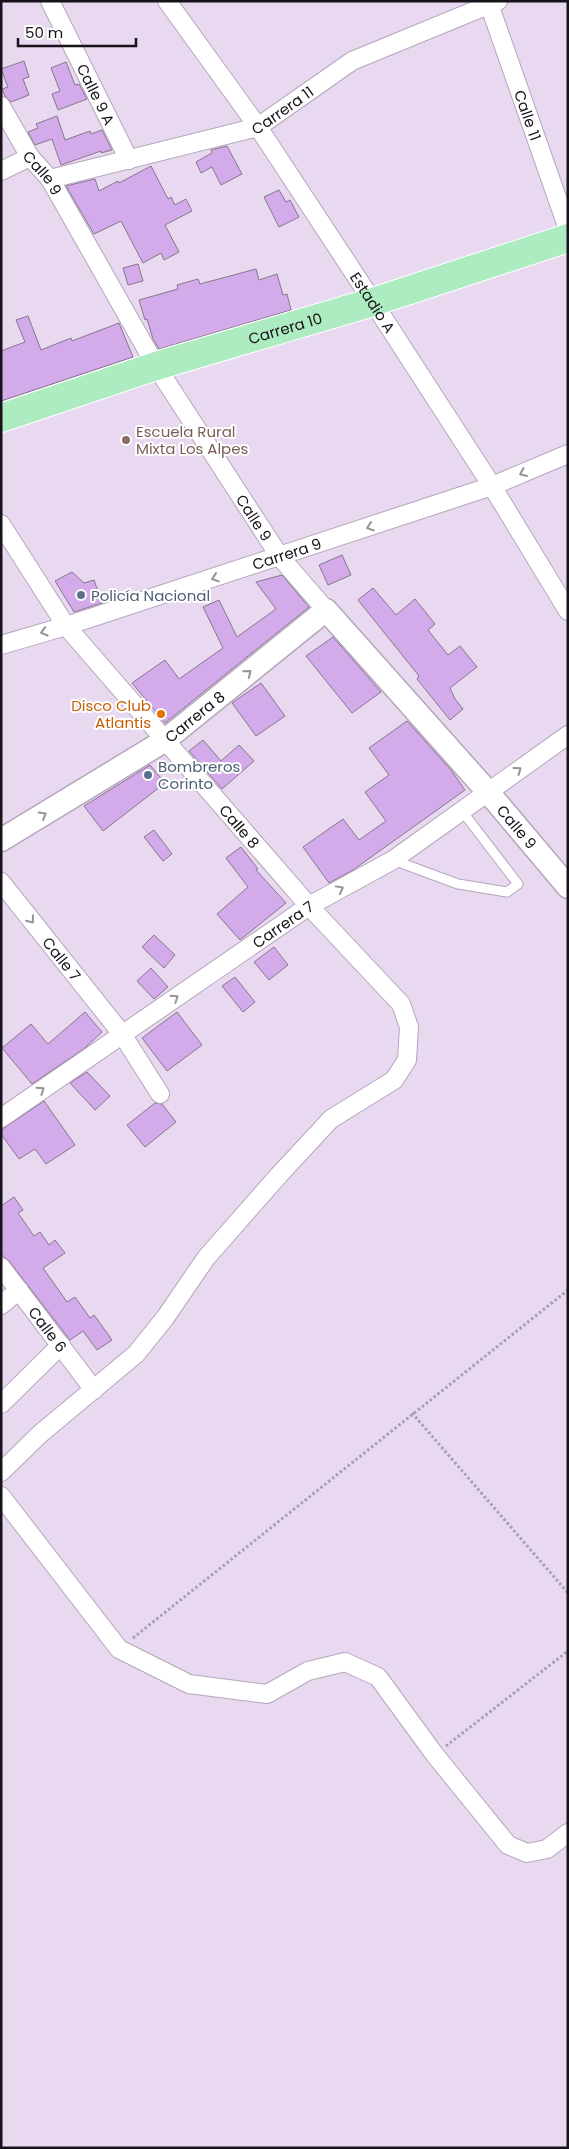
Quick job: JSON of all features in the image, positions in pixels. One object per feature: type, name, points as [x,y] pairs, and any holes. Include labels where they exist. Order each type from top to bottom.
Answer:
[{"type":"main road","name":"Carrera 10","points":[[1,418],[156,366],[373,302],[568,238]]},
{"type":"street","name":"Calle 9 A","points":[[50,1],[129,160]]},
{"type":"street","name":"Estadio A","points":[[167,1],[258,127],[492,486],[568,611]]},
{"type":"street","name":"Carrera 11","points":[[50,179],[258,127],[352,61],[492,2]]},
{"type":"street","name":"Calle 11","points":[[492,2],[568,229]]},
{"type":"street","name":"Calle 9","points":[[1,106],[30,157],[50,179],[156,366],[280,556],[488,792],[568,886]]},
{"type":"street","points":[[1,171],[30,157]]},
{"type":"street","name":"Carrera 9","points":[[1,645],[66,626],[492,486],[568,454]]},
{"type":"street","name":"Calle 8","points":[[1,524],[66,626],[309,906],[401,1004],[409,1027],[407,1060],[394,1080],[330,1120],[206,1258],[165,1318],[136,1354],[94,1390]]},
{"type":"street","name":"Carrera 8","points":[[1,840],[164,741],[326,610]]},
{"type":"street","name":"Carrera 7","points":[[1,1118],[309,906],[393,860],[568,734]]},
{"type":"street","name":"Calle 7","points":[[1,882],[122,1034],[160,1094]]},
{"type":"street","name":"Calle 6","points":[[1,1267],[94,1390]]},
{"type":"street","points":[[1,1305],[19,1290]]},
{"type":"street","points":[[1,1404],[61,1345]]},
{"type":"street","points":[[1,1472],[40,1434],[94,1390]]},
{"type":"street","points":[[1,1496],[119,1649],[189,1684],[267,1694],[308,1671],[345,1662],[378,1677],[434,1756],[508,1845],[527,1853],[547,1849],[568,1833]]},
{"type":"lane","points":[[393,860],[458,884],[507,892],[518,884],[462,811]]},
{"type":"path","points":[[119,1649],[568,1290]]},
{"type":"path","points":[[412,1413],[568,1593]]},
{"type":"path","points":[[434,1756],[568,1651]]},
{"type":"building","points":[[24,61],[29,77],[23,79],[29,95],[11,102],[5,96],[2,89],[8,87],[1,69]]},
{"type":"building","points":[[66,62],[75,85],[79,84],[87,99],[58,110],[52,94],[60,91],[51,68]]},
{"type":"building","points":[[57,116],[65,140],[90,131],[91,134],[102,130],[112,150],[101,153],[101,151],[61,165],[52,139],[35,145],[28,132],[38,128],[36,124]]},
{"type":"building","points":[[227,146],[242,174],[221,185],[212,167],[201,173],[196,162],[212,153],[211,150]]},
{"type":"building","points":[[151,166],[168,199],[171,197],[175,205],[186,199],[192,211],[165,225],[179,252],[164,260],[161,253],[143,263],[121,221],[94,234],[66,186],[95,179],[99,191]]},
{"type":"building","points":[[279,190],[286,202],[290,200],[299,217],[279,227],[264,197]]},
{"type":"building","points":[[138,264],[143,281],[128,285],[123,268]]},
{"type":"building","points":[[256,269],[259,280],[277,274],[283,295],[287,294],[291,310],[159,349],[153,339],[147,319],[145,320],[139,300],[178,289],[177,285],[198,279],[200,284]]},
{"type":"building","points":[[28,316],[41,350],[71,338],[72,341],[119,323],[133,357],[1,401],[1,351],[25,342],[16,320]]},
{"type":"building","points":[[342,555],[351,575],[328,585],[319,565]]},
{"type":"building","name":"Policía Nacional","points":[[72,572],[84,583],[94,580],[102,603],[74,612],[55,581]]},
{"type":"building","points":[[282,575],[309,607],[165,723],[132,683],[165,660],[179,679],[223,648],[203,607],[219,600],[237,637],[276,609],[256,582]]},
{"type":"building","points":[[373,588],[396,615],[415,599],[435,624],[428,630],[448,655],[460,646],[477,667],[450,688],[455,699],[463,709],[450,720],[417,679],[419,676],[358,600]]},
{"type":"building","points":[[333,637],[381,692],[352,713],[306,656]]},
{"type":"building","points":[[261,683],[285,716],[256,736],[232,703]]},
{"type":"building","points":[[407,721],[451,770],[465,790],[353,870],[329,883],[303,847],[343,819],[359,840],[386,821],[365,792],[389,775],[369,748]]},
{"type":"building","points":[[203,740],[221,761],[239,745],[254,761],[222,789],[189,751]]},
{"type":"building","points":[[150,765],[165,783],[103,831],[84,806]]},
{"type":"building","points":[[154,830],[172,854],[163,861],[144,837]]},
{"type":"building","points":[[241,847],[258,869],[256,870],[286,903],[240,940],[217,914],[248,887],[226,858]]},
{"type":"building","points":[[154,935],[175,955],[164,968],[142,947]]},
{"type":"building","points":[[274,947],[288,965],[269,980],[254,962]]},
{"type":"building","points":[[151,968],[168,987],[154,999],[137,981]]},
{"type":"building","points":[[235,977],[255,1002],[243,1012],[222,986]]},
{"type":"building","points":[[85,1012],[102,1032],[85,1048],[32,1084],[2,1048],[31,1024],[48,1044]]},
{"type":"building","points":[[177,1012],[202,1045],[167,1071],[142,1038]]},
{"type":"building","points":[[87,1072],[110,1096],[95,1110],[70,1083]]},
{"type":"building","points":[[44,1101],[75,1145],[46,1164],[35,1149],[19,1159],[1,1134],[1,1130]]},
{"type":"building","points":[[155,1103],[162,1104],[176,1122],[145,1147],[127,1125]]},
{"type":"building","points":[[14,1197],[23,1210],[18,1213],[34,1236],[40,1232],[49,1245],[55,1240],[65,1253],[43,1268],[67,1302],[75,1297],[90,1318],[94,1315],[112,1340],[97,1350],[83,1331],[70,1340],[9,1261],[1,1254],[1,1206]]},
{"type":"place","name":"Escuela Rural Mixta Los Alpes","points":[[126,440]]},
{"type":"place","name":"Policía Nacional","points":[[81,595]]},
{"type":"place","name":"Disco Club Atlantis","points":[[161,714]]},
{"type":"place","name":"Bombreros Corinto","points":[[148,775]]}]
